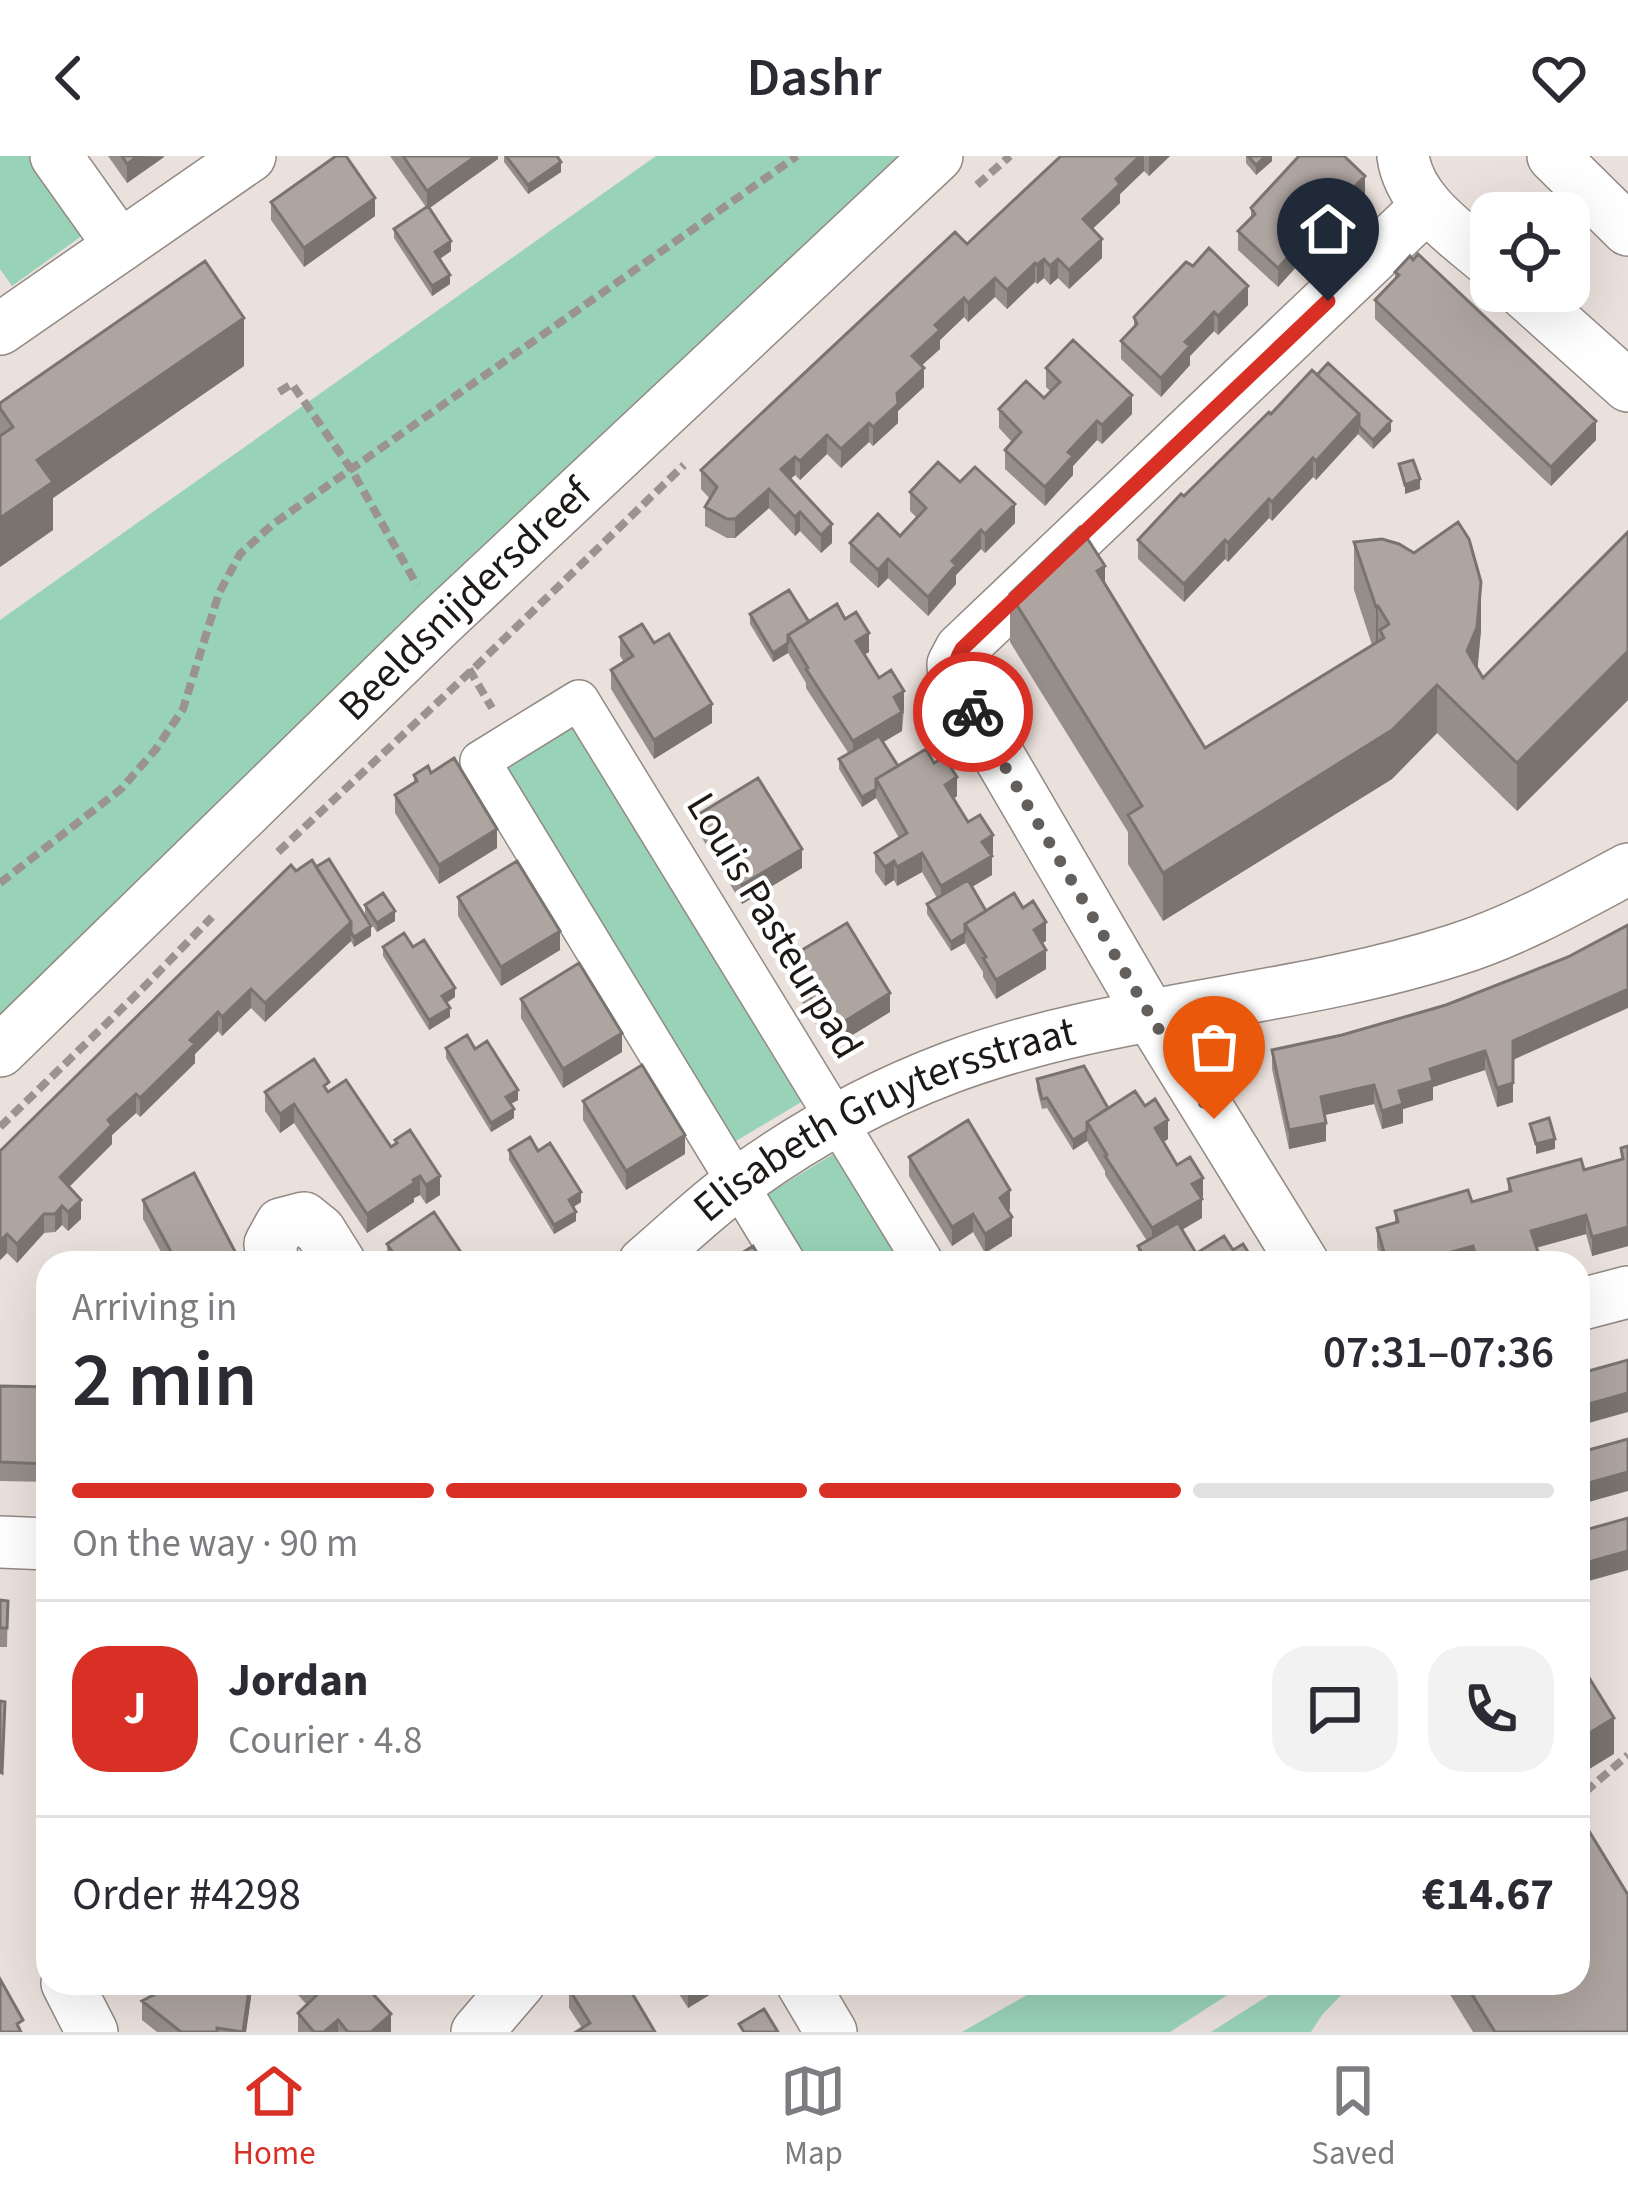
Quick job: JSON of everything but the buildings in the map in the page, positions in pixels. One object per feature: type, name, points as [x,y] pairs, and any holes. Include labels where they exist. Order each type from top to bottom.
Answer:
[{"type":"street","points":[[56,156],[120,246]]},
{"type":"street","points":[[0,329],[250,156]]},
{"type":"street","points":[[1403,156],[1408,180],[1427,206],[1470,244]]},
{"type":"street","points":[[1553,156],[1628,230]]},
{"type":"street","name":"Beeldsnijdersdreef","points":[[0,1052],[440,623],[955,172]]},
{"type":"street","points":[[1296,1251],[1150,1015],[954,680],[953,664],[962,649],[1427,206]]},
{"type":"street","points":[[1545,312],[1628,386]]},
{"type":"street","name":"Louis Pasteurpad","points":[[495,750],[579,700],[917,1251]]},
{"type":"street","points":[[495,750],[779,1251]]},
{"type":"street","name":"Elisabeth Gruytersstraat","points":[[658,1251],[737,1184],[836,1119],[897,1089],[1051,1036],[1328,982],[1455,951],[1546,912],[1628,869]]},
{"type":"street","points":[[270,1251],[269,1244],[281,1224],[304,1218],[320,1231],[332,1251]]},
{"type":"street","points":[[1590,1302],[1628,1292]]},
{"type":"street","points":[[0,1542],[36,1544]]},
{"type":"street","points":[[73,1995],[92,2032]]},
{"type":"street","points":[[477,2032],[509,1995]]},
{"type":"street","points":[[809,1995],[831,2032]]},
{"type":"path","points":[[0,883],[121,789],[156,749],[183,709],[218,592],[240,554],[273,524],[797,156]]},
{"type":"path","points":[[955,172],[1010,156]]},
{"type":"path","points":[[279,392],[292,384],[351,469],[470,673],[495,750]]},
{"type":"path","points":[[267,863],[691,458]]},
{"type":"path","points":[[0,1127],[221,908]]},
{"type":"path","points":[[1590,1788],[1628,1754]]},
{"type":"green space","points":[[0,156],[30,156],[83,235],[12,286],[0,269]]},
{"type":"green space","points":[[656,156],[898,156],[275,749],[0,1019],[0,620]]},
{"type":"green space","points":[[576,711],[813,1095],[726,1147],[489,761]]},
{"type":"green space","points":[[845,1147],[909,1251],[790,1251],[758,1200]]},
{"type":"green space","points":[[1027,1995],[1227,1995],[1170,2032],[962,2032]]},
{"type":"green space","points":[[1269,1995],[1341,1995],[1311,2032],[1211,2032]]},
{"type":"way so far","points":[[973,712],[1214,1119]]},
{"type":"route","points":[[973,712],[954,680],[953,664],[962,649],[1328,301]]}]
